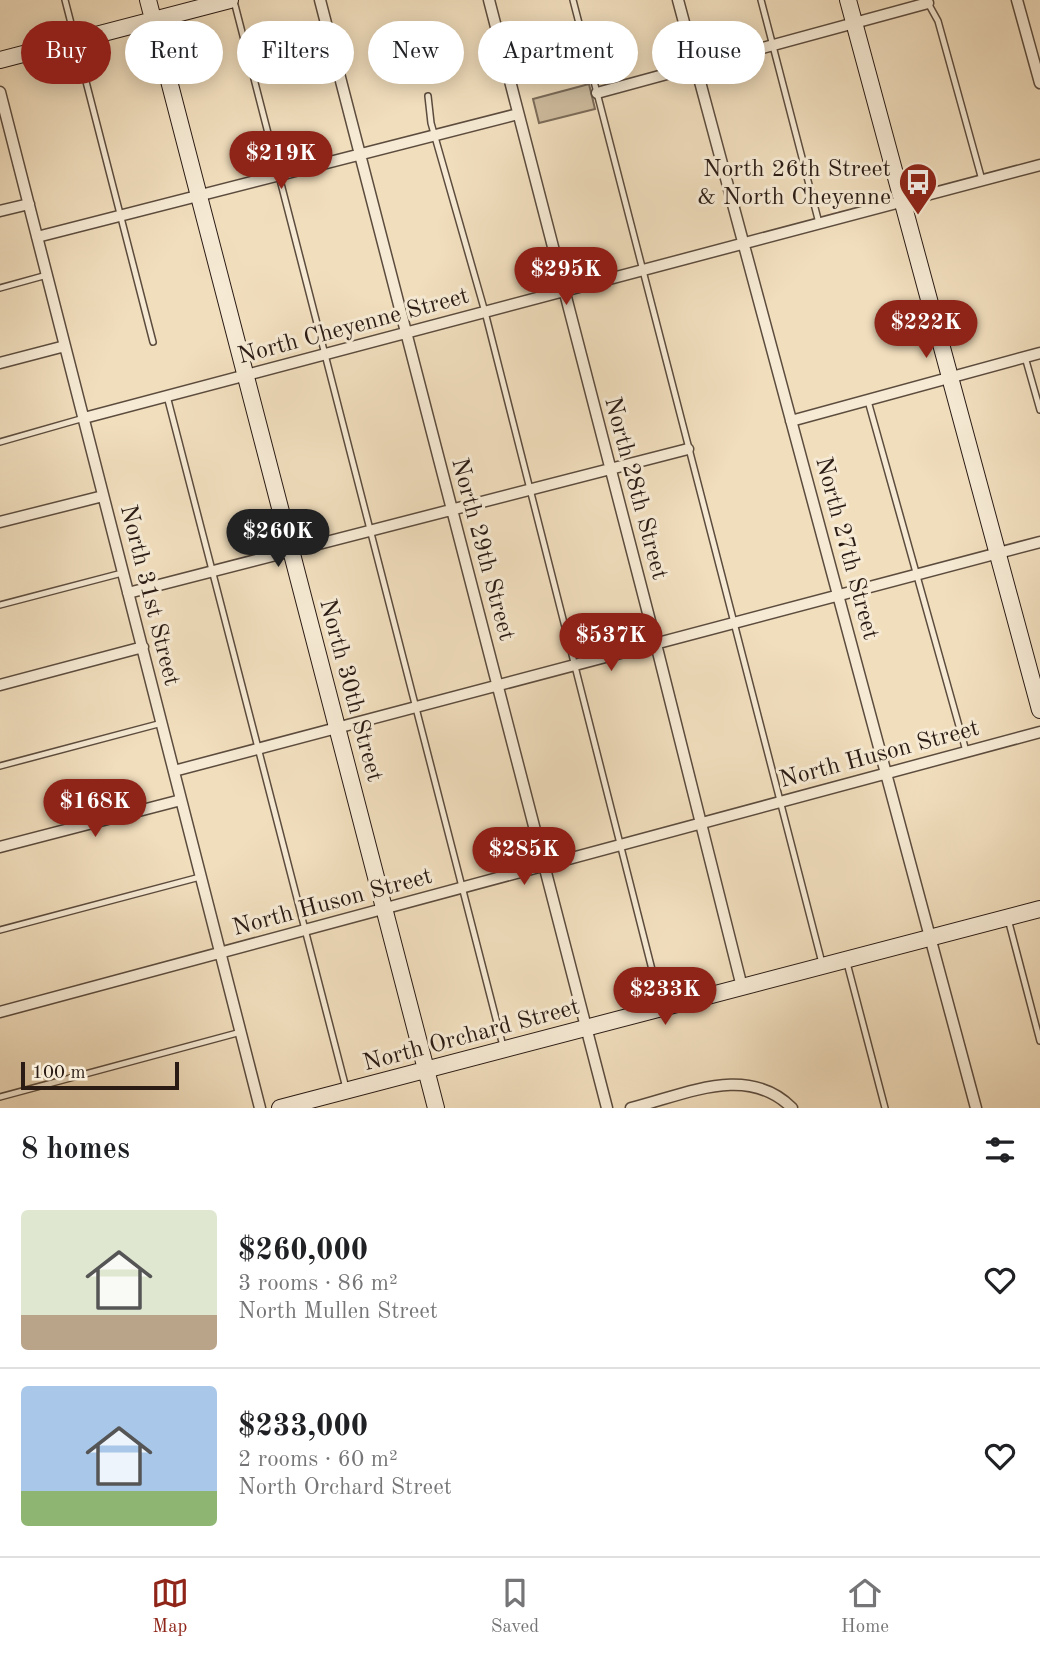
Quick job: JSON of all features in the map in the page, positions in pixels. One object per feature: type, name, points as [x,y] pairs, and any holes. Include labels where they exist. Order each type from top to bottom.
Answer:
[{"type":"street","name":"North 30th Street","points":[[148,0],[201,195],[436,1108]]},
{"type":"street","points":[[111,31],[232,0]]},
{"type":"street","name":"North 29th Street","points":[[320,0],[584,1028],[607,1108]]},
{"type":"street","name":"North 28th Street","points":[[489,0],[742,987]]},
{"type":"street","name":"North 27th Street","points":[[678,0],[684,21]]},
{"type":"street","points":[[848,0],[1040,710]]},
{"type":"street","points":[[1017,0],[1040,83]]},
{"type":"street","points":[[765,47],[929,3]]},
{"type":"street","points":[[0,60],[21,55]]},
{"type":"street","points":[[597,93],[652,79]]},
{"type":"street","name":"North 27th Street","points":[[701,84],[976,1108]]},
{"type":"street","name":"North 31st Street","points":[[0,92],[260,1108]]},
{"type":"street","points":[[37,237],[517,114]]},
{"type":"street","name":"North Cheyenne Street","points":[[83,418],[1040,164]]},
{"type":"street","points":[[0,211],[29,204]]},
{"type":"street","points":[[0,363],[65,346]]},
{"type":"street","points":[[791,421],[1040,353]]},
{"type":"street","points":[[128,593],[688,449]]},
{"type":"street","points":[[0,523],[103,496]]},
{"type":"street","points":[[174,771],[1040,542]]},
{"type":"street","points":[[0,685],[143,647]]},
{"type":"street","name":"North Huson Street","points":[[0,1012],[1040,732]]},
{"type":"street","points":[[0,848],[181,800]]},
{"type":"street","name":"North Orchard Street","points":[[280,1108],[1040,909]]},
{"type":"street","points":[[631,1108],[746,1083],[777,1095],[792,1108]]},
{"type":"lane","points":[[65,0],[70,21]]},
{"type":"lane","points":[[232,0],[503,1049]]},
{"type":"lane","points":[[573,0],[822,966]]},
{"type":"lane","points":[[761,0],[819,223]]},
{"type":"lane","points":[[929,3],[939,21],[982,180]]},
{"type":"lane","points":[[86,84],[153,342]]},
{"type":"lane","points":[[428,96],[662,1009]]},
{"type":"lane","points":[[0,288],[47,275]]},
{"type":"lane","points":[[1025,357],[1040,410]]},
{"type":"lane","points":[[167,396],[347,1091]]},
{"type":"lane","points":[[867,400],[966,751]]},
{"type":"lane","points":[[0,442],[83,418]]},
{"type":"lane","points":[[0,605],[123,573]]},
{"type":"lane","points":[[0,766],[162,723]]},
{"type":"lane","points":[[0,930],[201,877]]},
{"type":"lane","points":[[1007,918],[1040,1041]]},
{"type":"lane","points":[[846,960],[885,1108]]},
{"type":"lane","points":[[0,1097],[241,1031]]},
{"type":"shaded area","points":[[589,84],[595,109],[539,123],[533,99]]},
{"type":"place","name":"North 26th Street & North Cheyenne","points":[[918,216]]}]
